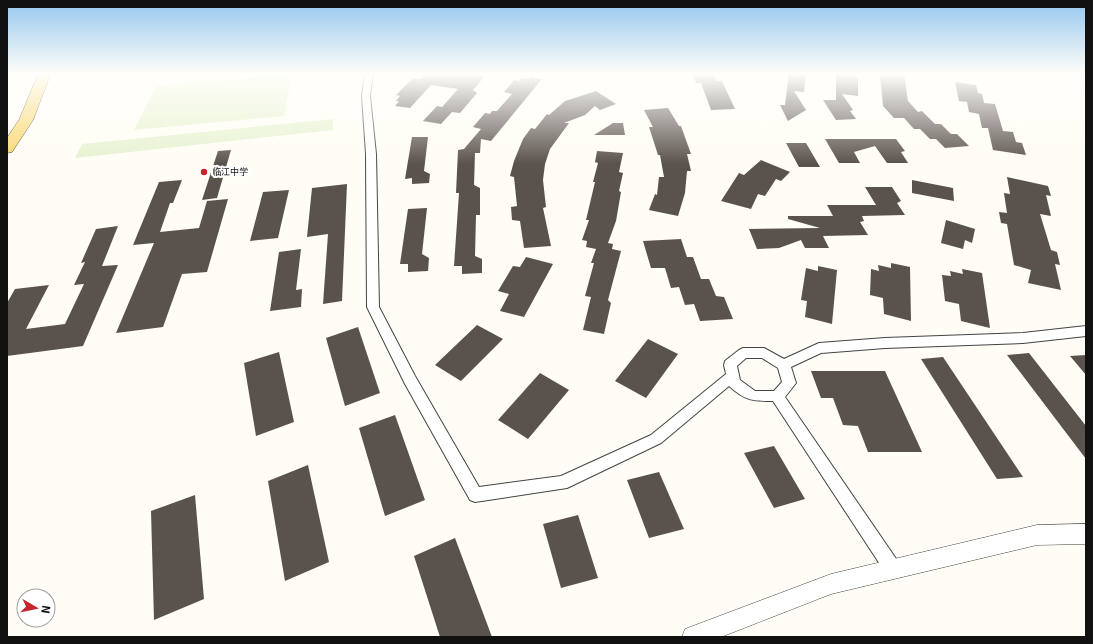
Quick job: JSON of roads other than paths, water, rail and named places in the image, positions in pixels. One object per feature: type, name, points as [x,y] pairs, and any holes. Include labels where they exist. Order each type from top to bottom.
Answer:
[{"type":"main road","points":[[7,149],[26,120],[32,103]]},
{"type":"street","points":[[367,103],[371,154],[373,307],[410,380],[475,495],[562,483],[656,439],[732,376]]},
{"type":"street","points":[[784,365],[819,348],[885,343],[1023,338],[1086,331]]},
{"type":"street","points":[[742,353],[764,353],[784,365],[789,383],[777,396],[754,396],[734,382],[732,376],[730,364],[742,353]]},
{"type":"street","points":[[777,396],[893,569]]},
{"type":"street","points":[[693,637],[832,584],[1037,535],[1086,534]]},
{"type":"place","name":"临江中学","points":[[204,172]]}]
